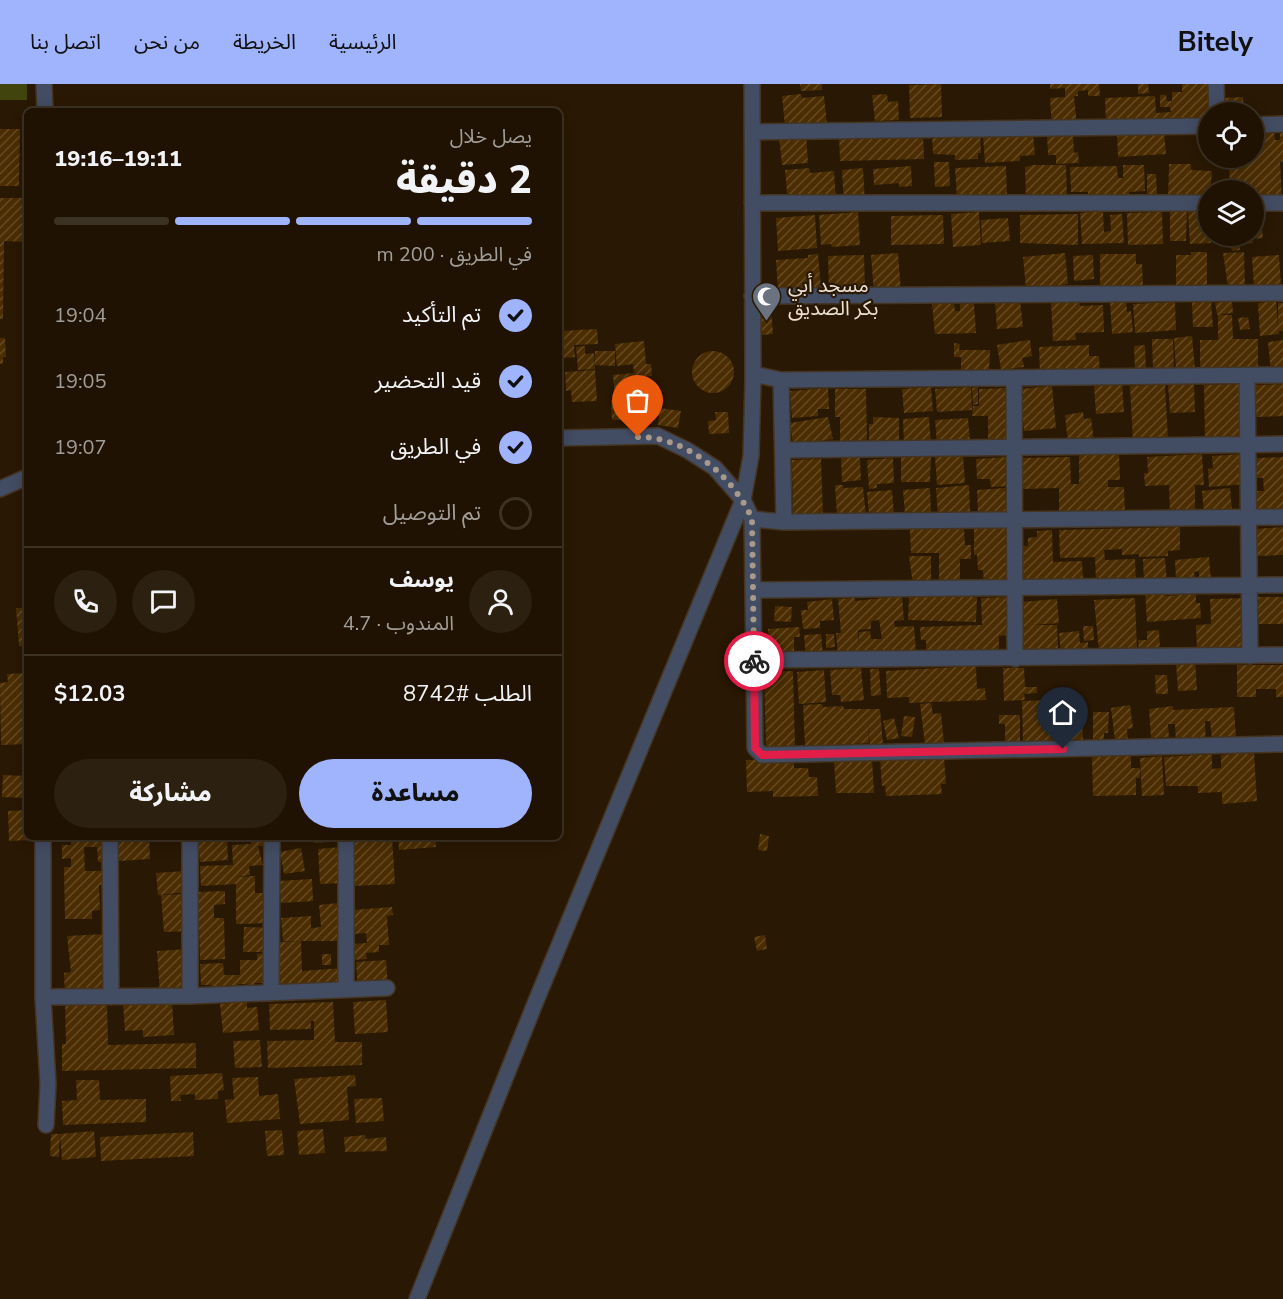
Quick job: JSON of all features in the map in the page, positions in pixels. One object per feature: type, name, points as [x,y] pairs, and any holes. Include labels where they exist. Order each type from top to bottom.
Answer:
[{"type":"street","points":[[44,84],[45,108]]},
{"type":"street","points":[[417,1299],[540,990],[744,500],[751,456],[753,374],[752,84]]},
{"type":"street","points":[[1216,84],[1217,102]]},
{"type":"street","points":[[1264,125],[1283,124]]},
{"type":"street","points":[[752,132],[1198,126]]},
{"type":"street","points":[[1264,203],[1283,202]]},
{"type":"street","points":[[752,203],[1198,203]]},
{"type":"street","points":[[752,296],[1283,293]]},
{"type":"street","points":[[753,374],[781,380],[1283,375]]},
{"type":"street","points":[[1247,376],[1250,656]]},
{"type":"street","points":[[1014,378],[1015,659]]},
{"type":"street","points":[[781,380],[784,522]]},
{"type":"street","points":[[562,438],[658,436],[687,450],[715,468],[744,500],[752,519],[755,748],[762,755],[1283,744]]},
{"type":"street","points":[[783,450],[1283,444]]},
{"type":"street","points":[[0,489],[24,478]]},
{"type":"street","points":[[752,519],[784,522],[1283,517]]},
{"type":"street","points":[[753,590],[1283,585]]},
{"type":"street","points":[[754,660],[1283,655]]},
{"type":"street","points":[[43,840],[43,997],[48,1084],[46,1125]]},
{"type":"street","points":[[110,840],[111,997]]},
{"type":"street","points":[[190,840],[190,996]]},
{"type":"street","points":[[271,993],[272,840]]},
{"type":"street","points":[[346,840],[346,988]]},
{"type":"street","points":[[43,997],[190,996],[387,988]]},
{"type":"shaded area","points":[[0,84],[27,84],[27,100],[0,100]]},
{"type":"building","points":[[800,84],[822,84],[822,90],[801,91]]},
{"type":"building","points":[[941,84],[942,117],[910,118],[909,85]]},
{"type":"building","points":[[1050,84],[1099,84],[1100,96],[1088,96],[1088,90],[1078,91],[1078,96],[1074,96],[1077,126],[1052,128],[1050,98],[1065,97],[1065,88],[1050,89]]},
{"type":"building","points":[[1138,84],[1148,84],[1149,93],[1138,94]]},
{"type":"building","points":[[1182,84],[1211,84],[1210,102],[1198,102],[1198,125],[1106,126],[1105,98],[1155,96],[1156,113],[1171,112],[1170,107],[1160,107],[1160,95],[1166,95],[1167,101],[1172,101],[1172,92],[1182,92]]},
{"type":"building","points":[[801,94],[802,98],[824,96],[827,124],[785,127],[782,96]]},
{"type":"building","points":[[887,94],[888,102],[898,101],[899,120],[875,121],[872,95]]},
{"type":"building","points":[[1243,97],[1243,102],[1223,102],[1223,98]]},
{"type":"building","points":[[0,129],[20,129],[19,186],[0,186]]},
{"type":"building","points":[[1164,130],[1166,154],[1118,157],[1117,133]]},
{"type":"building","points":[[980,131],[981,153],[978,153],[978,159],[955,160],[955,155],[933,154],[932,133]]},
{"type":"building","points":[[1264,131],[1274,131],[1275,140],[1280,140],[1280,132],[1283,132],[1283,161],[1280,162],[1282,199],[1264,200],[1264,180],[1230,180],[1229,168],[1264,168]]},
{"type":"building","points":[[923,133],[924,159],[840,161],[839,135]]},
{"type":"building","points":[[1033,133],[1035,155],[1020,156],[1020,161],[985,163],[983,136]]},
{"type":"building","points":[[806,134],[808,163],[782,165],[779,136]]},
{"type":"building","points":[[1073,134],[1074,153],[1078,152],[1079,163],[1056,164],[1056,155],[1048,155],[1047,135]]},
{"type":"building","points":[[934,162],[949,162],[950,186],[935,187]]},
{"type":"building","points":[[1169,164],[1191,164],[1191,170],[1212,171],[1211,180],[1198,180],[1198,202],[1168,201]]},
{"type":"building","points":[[1066,165],[1067,199],[1026,200],[1025,167]]},
{"type":"building","points":[[1123,165],[1144,165],[1145,191],[1129,192],[1129,197],[1088,198],[1088,192],[1071,192],[1070,167],[1117,166],[1118,178],[1123,178]]},
{"type":"building","points":[[911,166],[912,186],[899,187],[899,183],[874,185],[873,169]]},
{"type":"building","points":[[1006,166],[1007,196],[957,198],[955,168]]},
{"type":"building","points":[[809,168],[810,173],[834,171],[836,202],[788,204],[785,170]]},
{"type":"building","points":[[863,168],[865,203],[844,205],[842,170]]},
{"type":"building","points":[[1147,174],[1156,174],[1157,196],[1147,197]]},
{"type":"building","points":[[0,198],[24,198],[24,242],[4,241],[3,319],[0,319]]},
{"type":"building","points":[[1103,211],[1104,232],[1111,231],[1110,215],[1122,214],[1124,243],[1082,244],[1080,213]]},
{"type":"building","points":[[1170,211],[1187,211],[1186,241],[1170,241]]},
{"type":"building","points":[[858,212],[860,245],[832,247],[831,244],[821,245],[819,215]]},
{"type":"building","points":[[979,212],[981,245],[953,247],[951,214]]},
{"type":"building","points":[[1162,212],[1163,244],[1128,245],[1127,213]]},
{"type":"building","points":[[1188,212],[1198,212],[1198,244],[1190,244]]},
{"type":"building","points":[[1078,214],[1078,245],[1020,243],[1020,215]]},
{"type":"building","points":[[815,215],[817,248],[778,251],[776,218]]},
{"type":"building","points":[[943,215],[944,244],[891,245],[891,216]]},
{"type":"building","points":[[1008,218],[1010,241],[982,243],[981,220]]},
{"type":"building","points":[[1231,246],[1239,246],[1240,250],[1232,251]]},
{"type":"building","points":[[1191,252],[1207,252],[1207,285],[1176,288],[1176,255],[1191,255]]},
{"type":"building","points":[[1244,252],[1245,287],[1228,287],[1223,253]]},
{"type":"building","points":[[898,253],[901,291],[874,293],[871,255]]},
{"type":"building","points":[[1065,253],[1068,284],[1026,289],[1023,257]]},
{"type":"building","points":[[818,254],[821,288],[778,291],[776,260],[808,258],[808,255]]},
{"type":"building","points":[[1100,254],[1136,254],[1136,264],[1142,264],[1143,287],[1100,287]]},
{"type":"building","points":[[864,255],[865,291],[829,292],[828,256]]},
{"type":"building","points":[[1093,255],[1094,279],[1074,281],[1073,256]]},
{"type":"building","points":[[1279,255],[1281,286],[1254,288],[1252,257]]},
{"type":"building","points":[[1020,300],[1023,327],[997,329],[995,302]]},
{"type":"building","points":[[1080,300],[1080,306],[1103,305],[1104,332],[1075,333],[1076,340],[1053,341],[1051,301]]},
{"type":"building","points":[[1126,300],[1127,312],[1131,311],[1133,332],[1112,334],[1110,301]]},
{"type":"building","points":[[1211,301],[1213,327],[1193,327],[1192,302]]},
{"type":"building","points":[[1232,301],[1233,313],[1217,315],[1215,303]]},
{"type":"building","points":[[1276,301],[1278,327],[1278,303],[1283,303],[1283,331],[1279,331],[1279,334],[1260,336],[1258,303]]},
{"type":"building","points":[[1175,302],[1176,330],[1135,333],[1133,304]]},
{"type":"building","points":[[954,303],[955,311],[960,311],[960,304],[974,303],[976,333],[935,334],[932,304]]},
{"type":"building","points":[[771,306],[773,334],[762,335],[760,307]]},
{"type":"building","points":[[1218,315],[1232,315],[1233,339],[1258,339],[1258,368],[1200,370],[1200,340],[1218,340]]},
{"type":"building","points":[[1248,317],[1250,329],[1240,330],[1238,318]]},
{"type":"building","points":[[597,329],[598,344],[574,345],[575,357],[562,358],[562,331]]},
{"type":"building","points":[[1192,336],[1195,370],[1176,371],[1174,338]]},
{"type":"building","points":[[0,338],[5,338],[6,357],[3,357],[3,364],[0,364]]},
{"type":"building","points":[[1152,339],[1173,339],[1174,370],[1153,370]]},
{"type":"building","points":[[1030,340],[1032,356],[1022,358],[1024,367],[1001,370],[997,345]]},
{"type":"building","points":[[1283,340],[1283,371],[1271,373],[1268,342]]},
{"type":"building","points":[[644,341],[646,364],[651,364],[652,376],[642,377],[643,394],[615,397],[613,375],[634,373],[633,364],[617,366],[615,344]]},
{"type":"building","points":[[954,343],[960,344],[959,350],[990,350],[989,372],[961,372],[961,357],[954,357]]},
{"type":"building","points":[[1089,345],[1089,356],[1099,356],[1100,372],[1040,375],[1039,347]]},
{"type":"building","points":[[1145,345],[1146,370],[1135,371],[1134,346]]},
{"type":"building","points":[[585,346],[585,354],[594,353],[595,369],[578,370],[576,347]]},
{"type":"building","points":[[595,351],[615,351],[615,366],[595,365]]},
{"type":"building","points":[[713,351],[721,352],[728,357],[733,364],[733,380],[728,387],[721,392],[713,393],[705,392],[698,387],[693,380],[692,372],[693,364],[698,357],[705,352]]},
{"type":"building","points":[[562,358],[564,393],[562,393]]},
{"type":"building","points":[[595,370],[597,401],[572,402],[571,390],[566,391],[565,372]]},
{"type":"building","points":[[1122,383],[1124,412],[1096,414],[1094,385]]},
{"type":"building","points":[[1194,383],[1195,412],[1170,413],[1168,384]]},
{"type":"building","points":[[1165,384],[1168,440],[1133,442],[1130,386]]},
{"type":"building","points":[[1239,384],[1240,441],[1205,442],[1204,385]]},
{"type":"building","points":[[1283,384],[1283,416],[1256,417],[1254,385]]},
{"type":"building","points":[[1052,386],[1056,428],[1024,431],[1020,389]]},
{"type":"building","points":[[931,387],[933,411],[904,413],[902,389]]},
{"type":"building","points":[[971,387],[972,410],[937,412],[935,389]]},
{"type":"building","points":[[978,387],[978,404],[973,405],[972,388]]},
{"type":"building","points":[[828,388],[829,409],[818,409],[818,416],[792,418],[790,391]]},
{"type":"building","points":[[1007,388],[1008,443],[988,443],[988,416],[972,416],[973,406],[979,406],[979,389]]},
{"type":"building","points":[[835,389],[866,389],[867,441],[840,442],[840,417],[835,417]]},
{"type":"building","points":[[611,400],[622,400],[622,408],[628,407],[629,419],[612,420]]},
{"type":"building","points":[[660,408],[681,411],[678,428],[658,425]]},
{"type":"building","points":[[646,409],[647,421],[631,423],[629,411]]},
{"type":"building","points":[[715,412],[728,412],[729,433],[709,434],[708,421],[716,420]]},
{"type":"building","points":[[1083,412],[1084,419],[1091,418],[1094,441],[1068,444],[1065,415]]},
{"type":"building","points":[[828,417],[833,439],[793,445],[790,423]]},
{"type":"building","points":[[873,417],[899,418],[899,444],[869,444],[869,424],[873,424]]},
{"type":"building","points":[[929,417],[931,443],[904,445],[903,419]]},
{"type":"building","points":[[968,418],[970,442],[937,444],[935,420]]},
{"type":"building","points":[[963,454],[965,483],[937,485],[935,457]]},
{"type":"building","points":[[1119,454],[1120,480],[1108,480],[1108,487],[1124,487],[1125,512],[1059,513],[1059,488],[1022,489],[1021,458],[1070,457],[1071,484],[1079,484],[1079,455]]},
{"type":"building","points":[[1202,454],[1204,485],[1195,485],[1195,514],[1170,516],[1169,485],[1145,486],[1144,473],[1148,473],[1147,457]]},
{"type":"building","points":[[1243,454],[1245,484],[1209,487],[1208,469],[1213,468],[1212,456]]},
{"type":"building","points":[[901,456],[931,456],[930,482],[901,482]]},
{"type":"building","points":[[860,457],[861,480],[842,482],[841,458]]},
{"type":"building","points":[[1008,457],[1009,486],[991,487],[990,479],[977,479],[976,459]]},
{"type":"building","points":[[1283,457],[1283,513],[1256,514],[1255,491],[1264,491],[1263,478],[1257,478],[1256,458]]},
{"type":"building","points":[[893,458],[894,483],[877,484],[877,488],[869,489],[867,460]]},
{"type":"building","points":[[821,459],[823,516],[793,517],[792,460]]},
{"type":"building","points":[[835,485],[843,485],[843,488],[863,487],[866,515],[846,517],[845,509],[845,516],[837,516]]},
{"type":"building","points":[[969,485],[970,513],[938,516],[936,488]]},
{"type":"building","points":[[930,488],[931,514],[905,515],[903,490]]},
{"type":"building","points":[[1005,488],[1007,513],[978,515],[977,490]]},
{"type":"building","points":[[1230,488],[1232,510],[1204,513],[1202,491]]},
{"type":"building","points":[[892,490],[894,513],[869,515],[867,492]]},
{"type":"building","points":[[1009,527],[1010,585],[984,586],[983,570],[978,570],[977,555],[974,555],[974,528]]},
{"type":"building","points":[[1180,527],[1180,550],[1168,551],[1168,556],[1139,557],[1139,554],[1122,555],[1122,549],[1104,550],[1105,560],[1135,559],[1136,581],[1096,583],[1095,557],[1060,558],[1059,530]]},
{"type":"building","points":[[1283,527],[1283,555],[1256,556],[1255,529]]},
{"type":"building","points":[[964,528],[965,545],[971,545],[971,559],[960,559],[960,586],[939,586],[939,553],[911,553],[910,529]]},
{"type":"building","points":[[1052,530],[1053,562],[1082,561],[1083,580],[1023,586],[1021,546],[1028,546],[1028,538],[1037,537],[1037,531]]},
{"type":"building","points":[[909,556],[931,556],[931,585],[913,585]]},
{"type":"building","points":[[1209,557],[1211,581],[1199,582],[1199,571],[1194,572],[1195,579],[1176,581],[1175,560]]},
{"type":"building","points":[[1165,558],[1167,583],[1144,584],[1143,559]]},
{"type":"building","points":[[1164,591],[1165,596],[1196,594],[1196,603],[1200,603],[1201,618],[1147,622],[1145,592]]},
{"type":"building","points":[[909,595],[977,597],[976,622],[908,620]]},
{"type":"building","points":[[902,596],[904,620],[894,621],[895,627],[914,626],[916,652],[838,657],[836,633],[841,633],[838,599],[855,598],[855,601]],"holes":[[[879,620],[882,639],[871,639],[870,631],[859,632],[859,646],[858,630],[871,629],[871,621]]]},
{"type":"building","points":[[1008,597],[1009,635],[999,636],[999,651],[926,654],[926,640],[921,640],[920,627],[982,625],[981,598]]},
{"type":"building","points":[[1258,597],[1283,597],[1283,624],[1258,624]]},
{"type":"building","points":[[24,598],[24,646],[19,646],[16,608],[23,608]]},
{"type":"building","points":[[1135,598],[1137,650],[1099,651],[1094,600]]},
{"type":"building","points":[[1242,598],[1244,651],[1197,653],[1196,625],[1211,624],[1210,599]]},
{"type":"building","points":[[832,599],[834,620],[820,621],[820,628],[803,629],[801,610],[808,610],[807,602]]},
{"type":"building","points":[[1057,599],[1059,623],[1032,625],[1057,625],[1058,648],[1043,649],[1044,653],[1022,653],[1021,602]]},
{"type":"building","points":[[775,606],[792,607],[791,622],[774,621]]},
{"type":"building","points":[[1083,626],[1093,626],[1094,640],[1084,641]]},
{"type":"building","points":[[799,627],[800,637],[794,637],[794,651],[769,652],[768,629]]},
{"type":"building","points":[[1159,630],[1160,650],[1139,651],[1138,640],[1147,640],[1147,631]]},
{"type":"building","points":[[1079,631],[1080,643],[1088,642],[1088,651],[1061,653],[1059,633]]},
{"type":"building","points":[[821,634],[823,656],[806,658],[804,635]]},
{"type":"building","points":[[826,634],[834,634],[835,647],[826,648]]},
{"type":"building","points":[[1195,661],[1197,690],[1178,691],[1176,663]]},
{"type":"building","points":[[1237,665],[1283,665],[1283,697],[1276,697],[1276,689],[1256,689],[1256,697],[1237,697]]},
{"type":"building","points":[[976,666],[977,689],[985,688],[986,700],[909,703],[909,697],[887,698],[886,671]]},
{"type":"building","points":[[861,668],[864,700],[841,702],[840,695],[832,695],[830,670]]},
{"type":"building","points":[[1003,668],[1024,668],[1025,687],[1037,687],[1037,693],[1024,694],[1025,700],[1004,701]]},
{"type":"building","points":[[870,669],[879,669],[881,695],[871,696]]},
{"type":"building","points":[[824,670],[826,702],[799,704],[797,672]]},
{"type":"building","points":[[793,671],[795,746],[766,747],[764,672]]},
{"type":"building","points":[[24,673],[24,744],[1,745],[0,683],[8,682],[7,674]]},
{"type":"building","points":[[1155,675],[1167,675],[1168,694],[1156,694]]},
{"type":"building","points":[[1079,699],[1079,709],[1082,709],[1083,742],[1023,743],[1022,701]]},
{"type":"building","points":[[931,703],[933,714],[941,713],[944,743],[925,745],[920,704]]},
{"type":"building","points":[[822,704],[823,707],[843,706],[844,709],[880,709],[883,744],[870,745],[868,724],[869,743],[805,747],[803,705]]},
{"type":"building","points":[[1130,705],[1133,728],[1127,729],[1128,739],[1115,741],[1111,708]]},
{"type":"building","points":[[1173,706],[1173,710],[1234,707],[1236,738],[1212,739],[1210,721],[1205,721],[1206,742],[1176,744],[1175,724],[1168,724],[1169,737],[1151,738],[1149,709]]},
{"type":"building","points":[[1093,712],[1109,712],[1108,733],[1104,733],[1104,741],[1093,741]]},
{"type":"building","points":[[999,715],[1020,715],[1020,743],[1005,743],[1005,724],[999,724]]},
{"type":"building","points":[[904,716],[915,717],[912,737],[901,736]]},
{"type":"building","points":[[894,718],[899,738],[887,740],[883,721]]},
{"type":"building","points":[[1254,753],[1257,801],[1222,804],[1222,792],[1198,793],[1198,786],[1166,786],[1164,757],[1212,754],[1212,769],[1221,768],[1221,755]]},
{"type":"building","points":[[1092,756],[1131,756],[1131,768],[1140,768],[1140,778],[1136,778],[1136,795],[1093,796]]},
{"type":"building","points":[[1162,756],[1164,795],[1142,796],[1140,758]]},
{"type":"building","points":[[944,757],[946,784],[941,784],[942,794],[886,796],[885,785],[882,786],[880,758]]},
{"type":"building","points":[[872,758],[874,793],[836,793],[834,760]]},
{"type":"building","points":[[794,759],[794,768],[808,768],[809,777],[817,777],[818,796],[773,797],[773,791],[747,792],[746,760]]},
{"type":"building","points":[[3,775],[24,776],[24,798],[2,797]]},
{"type":"building","points":[[24,810],[24,840],[30,840],[9,841],[8,811]]},
{"type":"building","points":[[760,834],[769,836],[767,851],[758,850]]},
{"type":"building","points":[[71,840],[107,840],[103,862],[98,862],[97,847],[84,847],[85,871],[105,871],[106,885],[99,885],[100,910],[92,911],[92,919],[65,919],[64,867],[71,867],[71,858],[62,859],[62,845],[71,845]]},
{"type":"building","points":[[117,840],[149,840],[150,859],[119,861]]},
{"type":"building","points":[[198,840],[227,840],[228,860],[200,862]]},
{"type":"building","points":[[251,840],[270,840],[270,846],[258,846],[263,865],[249,866],[250,875],[235,877],[255,876],[255,893],[267,893],[268,923],[236,924],[236,884],[201,886],[200,866],[233,865],[232,845],[251,844]]},
{"type":"building","points":[[314,840],[343,840],[343,841],[314,843]]},
{"type":"building","points":[[351,840],[392,840],[395,884],[353,886]]},
{"type":"building","points":[[398,840],[435,840],[436,847],[399,850]]},
{"type":"building","points":[[341,847],[344,883],[320,884],[318,849]]},
{"type":"building","points":[[301,848],[305,871],[284,874],[280,852]]},
{"type":"building","points":[[185,871],[187,892],[158,895],[156,873]]},
{"type":"building","points":[[312,879],[313,901],[281,903],[279,881]]},
{"type":"building","points":[[225,891],[225,904],[214,905],[214,918],[224,918],[225,959],[200,960],[198,892]]},
{"type":"building","points":[[188,894],[190,931],[164,932],[161,895]]},
{"type":"building","points":[[339,903],[342,941],[283,941],[281,918],[311,916],[311,928],[321,927],[319,905]]},
{"type":"building","points":[[392,907],[393,915],[387,916],[389,945],[379,945],[379,952],[366,953],[367,959],[353,960],[352,944],[367,943],[366,933],[354,934],[353,910]]},
{"type":"building","points":[[244,927],[271,928],[266,952],[243,952]]},
{"type":"building","points":[[105,934],[109,993],[65,995],[64,973],[71,972],[67,936]]},
{"type":"building","points":[[765,935],[767,949],[757,951],[754,937]]},
{"type":"building","points":[[301,941],[302,971],[344,968],[345,990],[281,993],[278,942]]},
{"type":"building","points":[[190,949],[193,993],[160,995],[157,951]]},
{"type":"building","points":[[266,953],[272,978],[262,979],[262,983],[254,983],[255,988],[247,989],[247,984],[238,984],[239,991],[211,992],[211,985],[201,985],[200,964],[223,963],[224,975],[240,975],[240,960],[257,960],[257,954]]},
{"type":"building","points":[[322,954],[331,954],[331,965],[322,965]]},
{"type":"building","points":[[386,960],[388,987],[358,989],[356,962]]},
{"type":"building","points":[[386,1000],[388,1032],[355,1034],[353,1002]]},
{"type":"building","points":[[172,1001],[174,1035],[143,1037],[143,1030],[125,1031],[123,1004]]},
{"type":"building","points":[[247,1001],[247,1008],[257,1007],[259,1030],[223,1033],[220,1004]]},
{"type":"building","points":[[65,1002],[107,1002],[108,1045],[196,1043],[196,1068],[62,1071],[62,1044],[66,1044]]},
{"type":"building","points":[[333,1002],[335,1042],[362,1042],[362,1065],[268,1068],[267,1041],[314,1040],[314,1021],[311,1021],[311,1029],[270,1030],[269,1004]]},
{"type":"building","points":[[260,1040],[262,1067],[235,1068],[233,1041]]},
{"type":"building","points":[[222,1073],[224,1090],[218,1091],[218,1099],[195,1100],[195,1094],[180,1095],[181,1101],[171,1101],[170,1076]]},
{"type":"building","points":[[355,1075],[356,1086],[347,1087],[349,1120],[300,1124],[294,1079]]},
{"type":"building","points":[[258,1077],[259,1096],[278,1094],[280,1119],[227,1123],[225,1100],[234,1099],[232,1078]]},
{"type":"building","points":[[76,1080],[99,1080],[100,1100],[146,1099],[146,1122],[63,1125],[62,1101],[77,1100]]},
{"type":"building","points":[[382,1098],[384,1121],[356,1123],[354,1099]]},
{"type":"building","points":[[323,1129],[325,1153],[299,1155],[297,1131]]},
{"type":"building","points":[[282,1130],[284,1155],[267,1156],[265,1131]]},
{"type":"building","points":[[94,1131],[96,1157],[62,1160],[60,1134]]},
{"type":"building","points":[[193,1132],[194,1156],[101,1161],[100,1137]]},
{"type":"building","points":[[51,1134],[60,1134],[59,1157],[50,1156]]},
{"type":"building","points":[[365,1135],[366,1139],[386,1137],[387,1151],[345,1152],[344,1137]]},
{"type":"way so far","points":[[638,437],[658,436],[687,450],[715,468],[744,500],[752,519],[754,661]]},
{"type":"place","name":"مسجد أبي بكر الصديق","points":[[767,322]]},
{"type":"route","points":[[754,661],[755,748],[762,755],[1063,749]]}]
